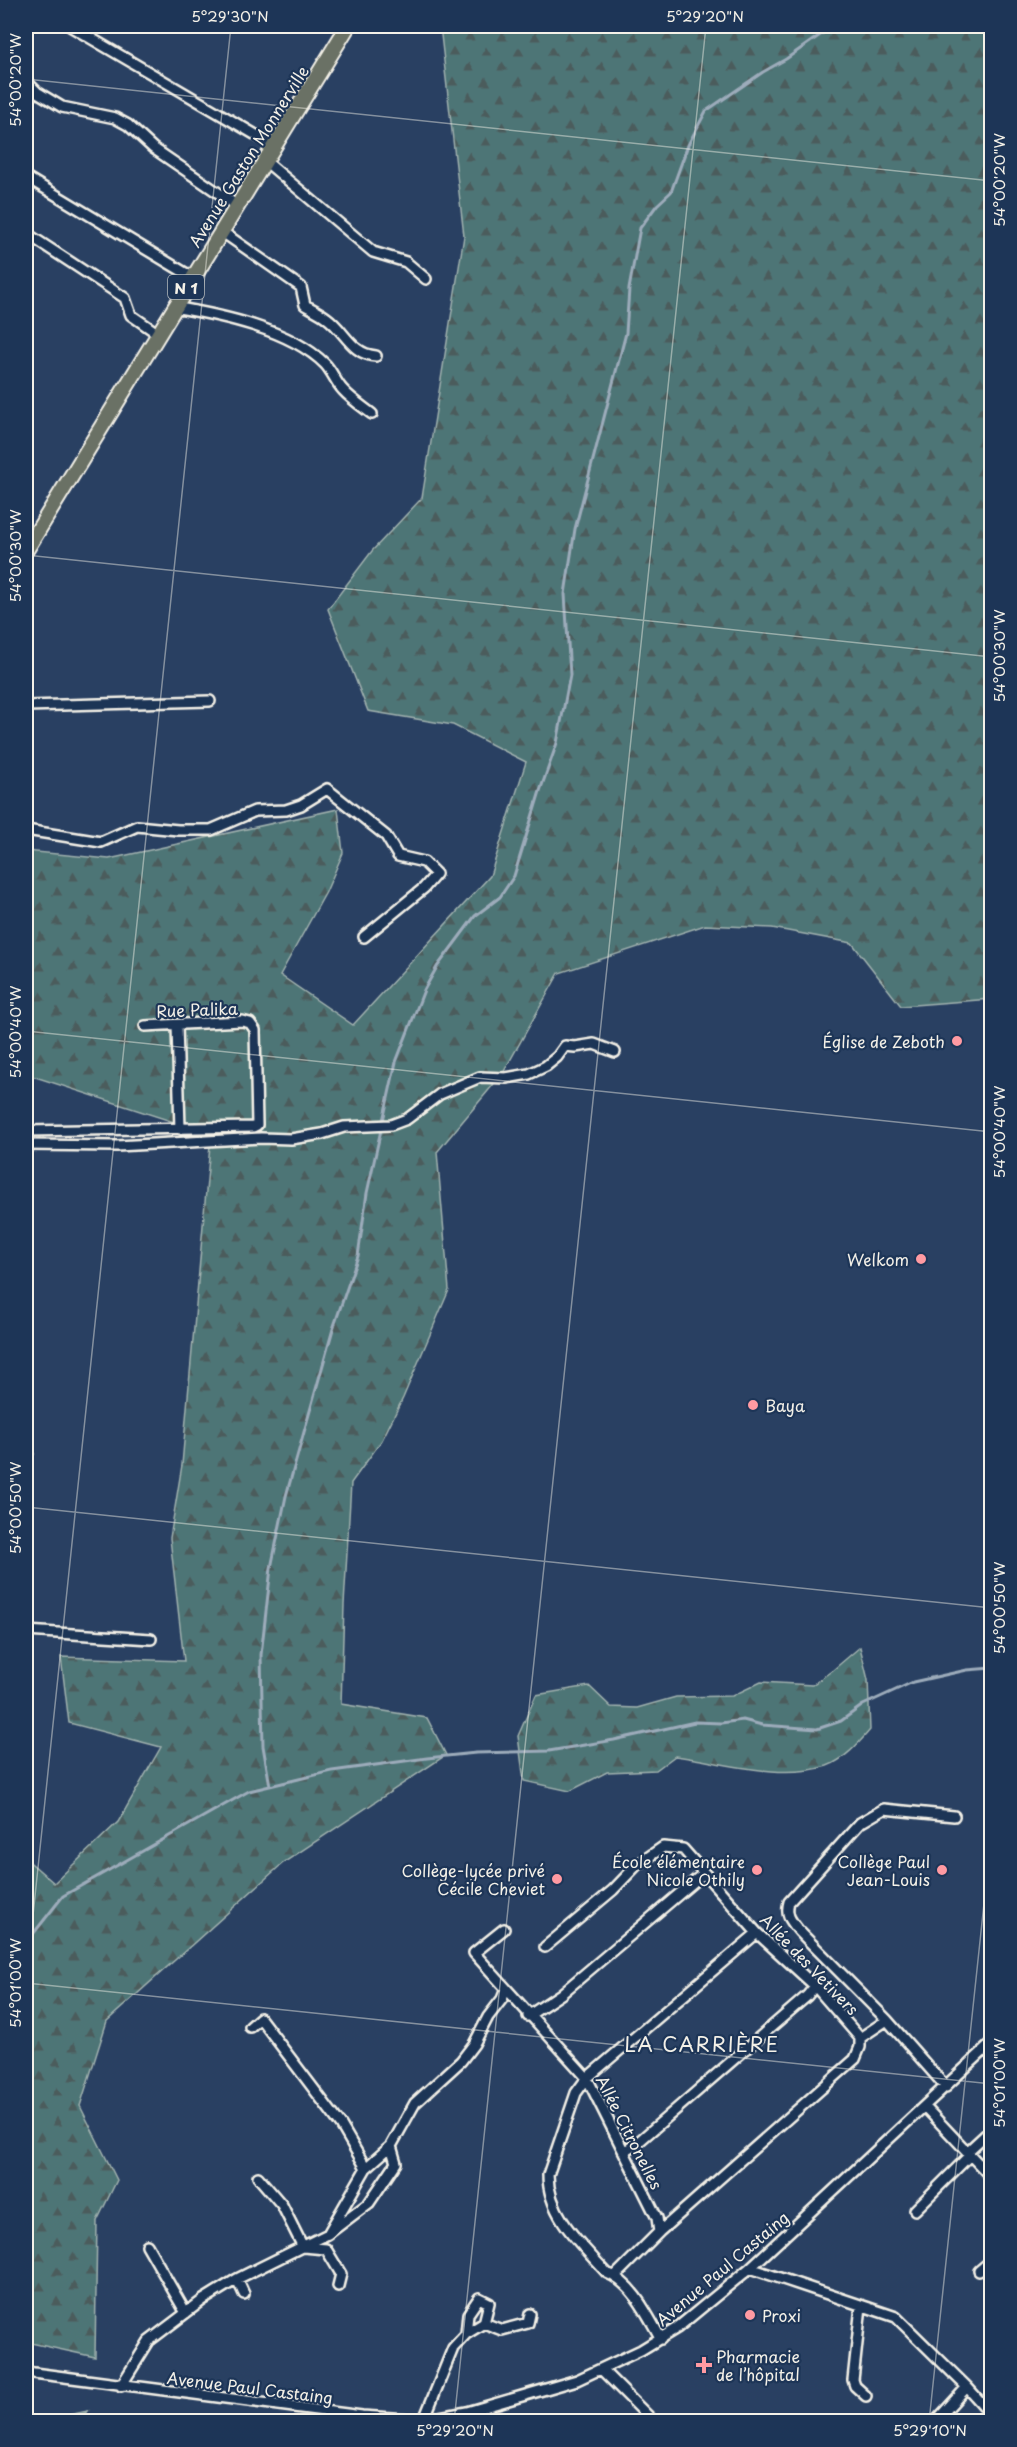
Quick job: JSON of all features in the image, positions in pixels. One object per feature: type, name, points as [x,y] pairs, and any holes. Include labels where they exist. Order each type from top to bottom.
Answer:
[{"type":"main road","name":"Avenue Gaston Monnerville","points":[[26,550],[157,333],[348,26]]},
{"type":"street","points":[[70,26],[273,146]]},
{"type":"street","points":[[26,81],[37,92],[62,107],[115,118],[128,125],[161,154],[236,205]]},
{"type":"street","points":[[264,160],[374,252],[406,262],[426,279]]},
{"type":"street","points":[[26,177],[192,277]]},
{"type":"street","points":[[221,231],[301,287],[305,305],[327,318],[355,348],[363,354],[376,356]]},
{"type":"street","points":[[26,233],[126,298],[131,315],[157,333]]},
{"type":"street","points":[[173,308],[216,314],[256,326],[299,344],[325,364],[343,390],[372,414]]},
{"type":"street","points":[[26,706],[210,702]]},
{"type":"street","points":[[26,830],[101,842],[137,826],[211,830],[255,811],[286,810],[301,805],[327,789],[386,836],[398,855],[424,862],[436,874],[424,888],[364,937]]},
{"type":"street","name":"Rue Palika","points":[[145,1026],[242,1021],[250,1023],[255,1030],[257,1125],[180,1129]]},
{"type":"street","points":[[26,1131],[92,1128],[180,1129],[177,1025]]},
{"type":"street","points":[[26,1145],[117,1146],[261,1138],[291,1139],[322,1134],[344,1126],[391,1125],[407,1119],[440,1094],[480,1077],[506,1078],[529,1074],[546,1066],[565,1046],[594,1044],[615,1052]]},
{"type":"street","points":[[26,1631],[151,1639]]},
{"type":"street","points":[[946,2087],[887,2020],[789,1919],[787,1912],[789,1902],[860,1823],[884,1809],[954,1816]]},
{"type":"street","name":"Allée des Vetivers","points":[[545,1947],[613,1890],[637,1865],[663,1847],[683,1849],[757,1933],[815,1986],[860,2038],[860,2048],[855,2059],[659,2232]]},
{"type":"street","points":[[528,2016],[561,1994],[704,1873]]},
{"type":"street","name":"Allée Citronelles","points":[[504,1929],[474,1953],[528,2016],[587,2078],[654,2212],[659,2232]]},
{"type":"street","points":[[661,2339],[627,2285],[607,2273],[566,2226],[548,2185],[549,2175],[576,2093],[587,2078],[757,1933]]},
{"type":"street","points":[[625,2151],[798,2004],[815,1986]]},
{"type":"street","points":[[328,2234],[366,2168],[391,2146],[411,2108],[424,2093],[461,2061],[474,2044],[506,1989]]},
{"type":"street","points":[[250,2027],[260,2018],[267,2026],[340,2125],[366,2168]]},
{"type":"street","points":[[860,2038],[887,2020]]},
{"type":"street","name":"Avenue Paul Castaing","points":[[26,2372],[362,2416],[423,2421],[467,2412],[577,2380],[661,2339],[750,2268],[992,2043]]},
{"type":"street","points":[[925,2107],[992,2178]]},
{"type":"street","points":[[915,2210],[992,2129]]},
{"type":"street","points":[[121,2386],[149,2341],[186,2313],[237,2279],[328,2234],[369,2203],[396,2163],[391,2146]]},
{"type":"street","points":[[258,2177],[282,2205],[303,2247]]},
{"type":"street","points":[[615,2276],[659,2232]]},
{"type":"street","points":[[147,2245],[186,2313]]},
{"type":"street","points":[[303,2247],[326,2249],[341,2274],[338,2286]]},
{"type":"street","points":[[979,2271],[992,2260]]},
{"type":"street","points":[[750,2268],[899,2319],[992,2415]]},
{"type":"street","points":[[237,2279],[244,2294]]},
{"type":"street","points":[[423,2421],[453,2348],[466,2334],[484,2323],[489,2303],[479,2298],[468,2314],[466,2334]]},
{"type":"street","points":[[861,2306],[853,2380],[855,2386],[866,2396]]},
{"type":"street","points":[[484,2323],[502,2330],[528,2323],[531,2313]]},
{"type":"street","points":[[601,2369],[654,2421]]},
{"type":"street","points":[[935,2421],[967,2387]]},
{"type":"green space","points":[[440,26],[991,26],[991,999],[901,1006],[852,943],[772,928],[705,925],[559,973],[503,1073],[437,1152],[449,1290],[403,1398],[382,1440],[351,1483],[341,1704],[427,1718],[446,1755],[283,1863],[107,2021],[80,2106],[117,2180],[97,2221],[95,2357],[26,2342],[26,1859],[54,1883],[118,1822],[161,1747],[69,1723],[61,1657],[184,1661],[170,1538],[182,1465],[211,1134],[26,1074],[26,851],[109,859],[338,809],[343,853],[326,892],[280,975],[353,1025],[490,876],[526,762],[453,725],[368,711],[328,609],[372,551],[422,498],[464,236]]},
{"type":"green space","points":[[860,1647],[868,1680],[870,1730],[856,1746],[827,1766],[789,1772],[770,1771],[675,1756],[656,1770],[607,1772],[570,1791],[524,1781],[518,1736],[536,1695],[589,1686],[611,1707],[637,1708],[676,1697],[732,1696],[761,1682],[812,1685]]},
{"type":"green space","points":[[88,2411],[81,2421],[42,2421]]},
{"type":"waterway","points":[[270,1786],[263,1746],[261,1655],[271,1568],[286,1496],[333,1329],[358,1256],[367,1193],[396,1062],[424,990],[437,967],[475,916],[500,897],[514,876],[557,743],[570,675],[565,594],[575,529],[626,333],[629,289],[640,228],[657,205],[671,192],[688,145],[706,111],[833,26]]},
{"type":"waterway","points":[[26,1943],[63,1896],[249,1791],[332,1771],[476,1753],[549,1751],[614,1740],[695,1722],[721,1723],[743,1720],[762,1725],[817,1729],[841,1721],[863,1705],[913,1682],[967,1670],[992,1668]]},
{"type":"place","name":"Église de Zeboth","points":[[957,1041]]},
{"type":"place","name":"Welkom","points":[[921,1259]]},
{"type":"place","name":"Baya","points":[[753,1405]]},
{"type":"place","name":"École élémentaire Nicole Othily","points":[[757,1870]]},
{"type":"place","name":"Collège Paul Jean-Louis","points":[[942,1870]]},
{"type":"place","name":"Collège-lycée privé Cécile Cheviet","points":[[557,1879]]},
{"type":"place","name":"Proxi","points":[[750,2315]]},
{"type":"place","name":"Pharmacie de l’hôpital","points":[[704,2365]]},
{"type":"district","name":"LA CARRIÈRE","points":[[702,2044]]}]
